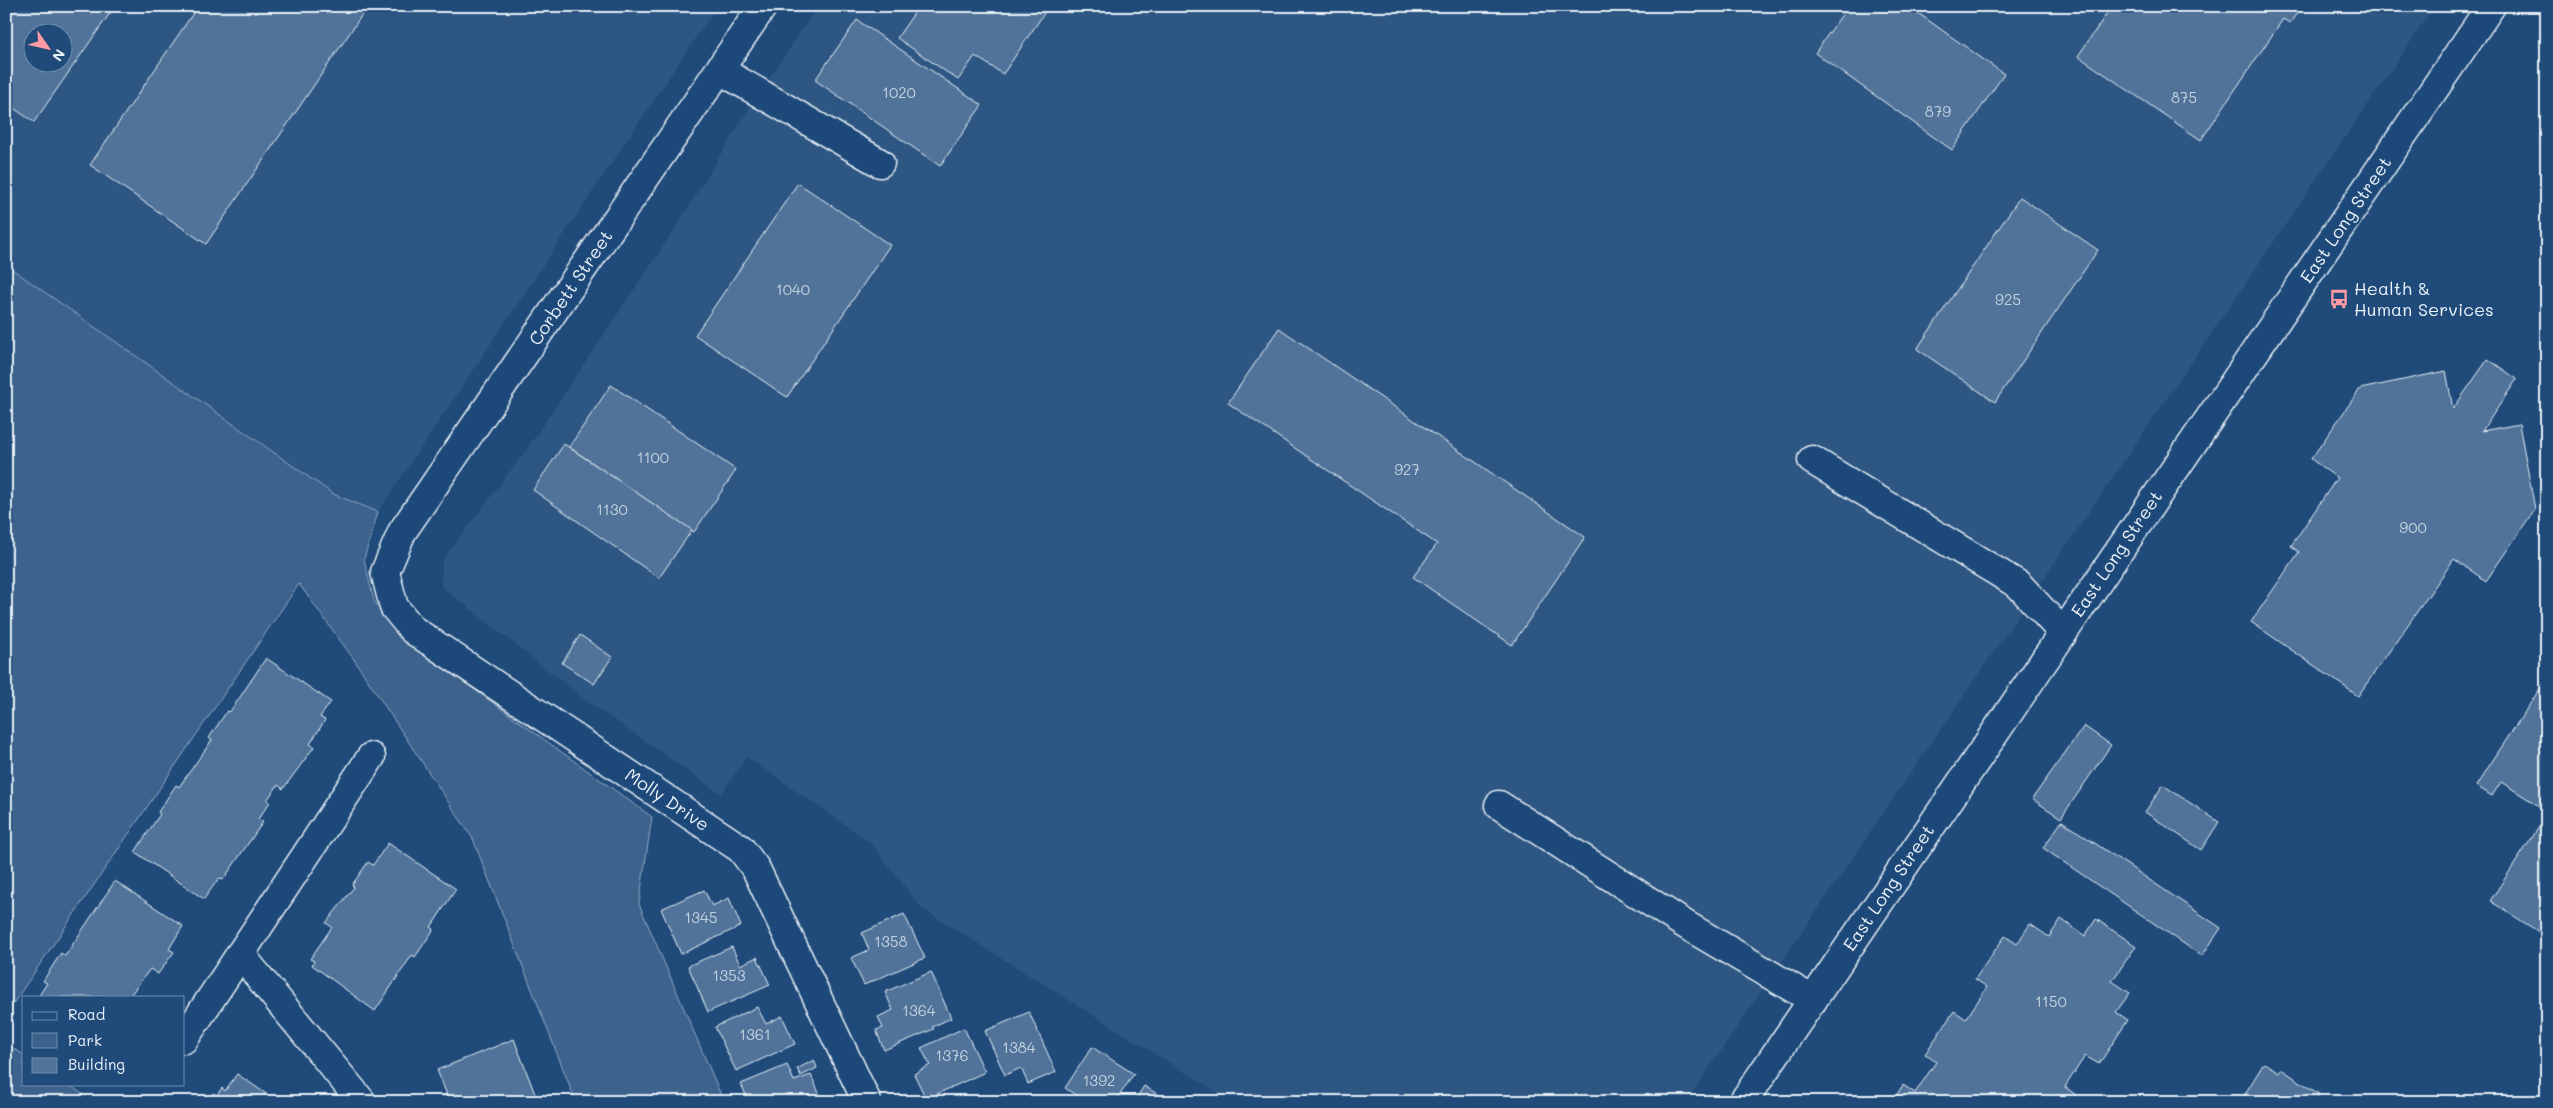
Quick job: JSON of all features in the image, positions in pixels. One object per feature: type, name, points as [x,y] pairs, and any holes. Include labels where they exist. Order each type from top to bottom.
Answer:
[{"type":"street","name":"Corbett Street","points":[[385,572],[402,532],[763,6]]},
{"type":"street","name":"East Long Street","points":[[1743,1102],[2491,6]]},
{"type":"street","points":[[720,70],[880,163]]},
{"type":"street","points":[[1812,460],[2019,585],[2063,633]]},
{"type":"street","name":"Molly Drive","points":[[385,572],[394,607],[414,630],[741,849],[756,869],[867,1102]]},
{"type":"street","points":[[185,1038],[371,757]]},
{"type":"street","points":[[1499,804],[1686,925],[1813,1000]]},
{"type":"street","points":[[240,954],[362,1102]]},
{"type":"shaded area","points":[[6,6],[717,6],[378,512],[333,494],[6,265]]},
{"type":"shaded area","points":[[818,6],[2435,6],[1686,1102],[1233,1102],[921,908],[870,842],[747,757],[721,794],[587,701],[441,586],[442,561],[527,449],[676,227],[752,104]]},
{"type":"green space","points":[[6,265],[333,494],[378,512],[364,559],[374,601],[396,633],[652,817],[639,904],[724,1102],[576,1102],[473,839],[353,658],[299,584],[6,1014]]},
{"type":"green space","points":[[6,1044],[22,1054],[22,1086],[71,1086],[94,1102],[6,1102]]},
{"type":"building","points":[[6,6],[115,6],[72,68],[72,22],[22,22],[22,72],[69,72],[34,122],[6,103]]},
{"type":"building","points":[[198,6],[368,6],[206,244],[90,165]]},
{"type":"building","points":[[919,6],[1049,6],[1003,74],[975,56],[958,80],[897,38]]},
{"type":"building","points":[[1848,6],[1908,6],[2004,74],[1952,150],[1815,53]]},
{"type":"building","points":[[2112,6],[2302,6],[2290,23],[2283,19],[2201,140],[2078,56]]},
{"type":"building","points":[[857,20],[982,105],[940,166],[815,80]]},
{"type":"building","points":[[798,183],[890,245],[787,397],[695,335]]},
{"type":"building","points":[[2020,197],[2098,250],[1995,402],[1917,349]]},
{"type":"building","points":[[1279,328],[1585,537],[1512,645],[1413,577],[1437,544],[1228,403]]},
{"type":"building","points":[[2488,359],[2517,379],[2482,431],[2519,424],[2535,509],[2486,581],[2454,559],[2358,696],[2251,622],[2299,552],[2291,546],[2337,478],[2311,459],[2360,389],[2446,371],[2453,409]]},
{"type":"building","points":[[611,385],[736,470],[694,532],[569,447]]},
{"type":"building","points":[[564,444],[692,530],[659,578],[533,490]]},
{"type":"building","points":[[580,635],[612,657],[594,684],[562,663]]},
{"type":"building","points":[[266,658],[331,702],[320,717],[325,720],[310,744],[314,747],[283,789],[278,785],[267,800],[270,802],[258,819],[263,822],[223,880],[219,878],[204,899],[135,852],[176,785],[179,787],[212,740],[209,738],[227,711],[230,712]]},
{"type":"building","points":[[2547,678],[2547,811],[2501,782],[2492,796],[2476,786]]},
{"type":"building","points":[[2084,726],[2111,745],[2061,818],[2032,799]]},
{"type":"building","points":[[2163,785],[2219,822],[2201,850],[2145,812]]},
{"type":"building","points":[[2547,815],[2547,937],[2490,901]]},
{"type":"building","points":[[2062,821],[2221,928],[2202,956],[2043,848]]},
{"type":"building","points":[[388,843],[456,889],[431,927],[434,929],[415,957],[412,955],[375,1011],[312,965],[314,961],[310,959],[332,927],[326,923],[354,887],[352,885],[368,862],[373,865]]},
{"type":"building","points":[[115,881],[183,926],[169,949],[174,952],[158,974],[150,969],[130,996],[39,996],[47,983],[43,981],[61,953],[65,956]]},
{"type":"building","points":[[704,890],[712,906],[729,898],[741,926],[681,954],[661,909]]},
{"type":"building","points":[[904,914],[925,958],[864,985],[851,958],[869,950],[862,933]]},
{"type":"building","points":[[2061,919],[2085,936],[2096,919],[2136,946],[2112,981],[2130,993],[2116,1012],[2128,1020],[2099,1064],[2085,1056],[2065,1087],[2076,1095],[2072,1102],[1892,1102],[1903,1085],[1915,1093],[1936,1062],[1925,1054],[1954,1011],[1966,1019],[1987,987],[1975,979],[2005,936],[2017,944],[2030,924],[2049,937]]},
{"type":"building","points":[[732,947],[740,965],[757,957],[770,985],[708,1012],[688,966]]},
{"type":"building","points":[[931,972],[951,1018],[932,1027],[934,1029],[884,1050],[876,1030],[883,1028],[878,1017],[893,1010],[885,992]]},
{"type":"building","points":[[757,1007],[766,1024],[782,1016],[795,1044],[736,1071],[715,1027]]},
{"type":"building","points":[[1029,1012],[1056,1072],[1028,1084],[1021,1068],[1005,1075],[985,1031]]},
{"type":"building","points":[[964,1028],[985,1072],[926,1099],[914,1074],[930,1065],[921,1048]]},
{"type":"building","points":[[514,1039],[538,1102],[440,1102],[439,1099],[447,1095],[437,1070]]},
{"type":"building","points":[[1092,1047],[1134,1074],[1115,1102],[1077,1102],[1080,1098],[1065,1088]]},
{"type":"building","points":[[814,1060],[817,1068],[801,1076],[797,1069]]},
{"type":"building","points":[[2264,1063],[2279,1072],[2281,1069],[2319,1094],[2317,1098],[2324,1102],[2240,1102]]},
{"type":"building","points":[[787,1065],[794,1081],[811,1075],[823,1102],[749,1102],[741,1084]]},
{"type":"building","points":[[237,1074],[278,1102],[207,1102],[213,1093],[217,1095],[222,1088],[225,1091]]},
{"type":"building","points":[[1144,1086],[1159,1095],[1169,1102],[1134,1102]]},
{"type":"place","name":"Health & Human Services","points":[[2339,299]]}]
